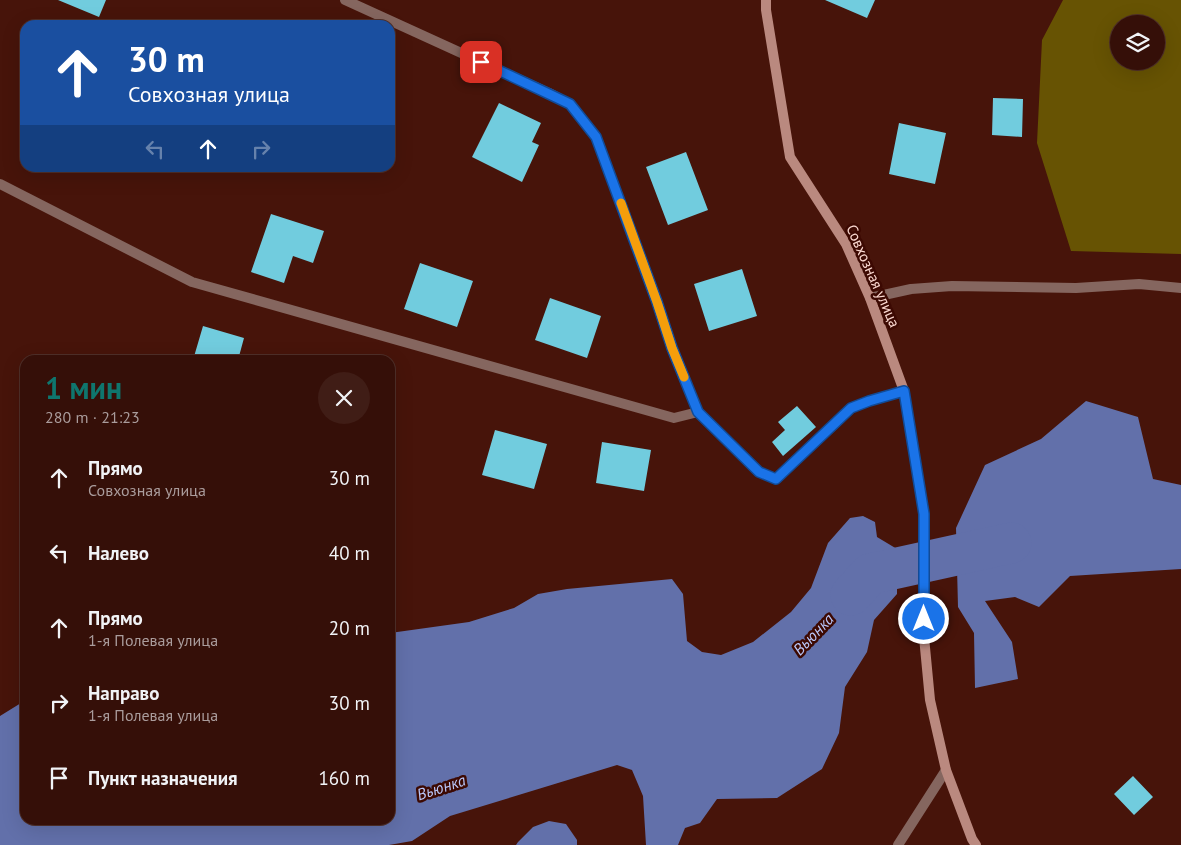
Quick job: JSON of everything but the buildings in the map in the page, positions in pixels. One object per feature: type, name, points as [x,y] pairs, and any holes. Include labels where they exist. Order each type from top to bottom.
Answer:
[{"type":"street","points":[[345,0],[389,20]]},
{"type":"street","name":"Совхозная улица","points":[[766,0],[766,10],[790,157],[846,244],[870,298],[904,391],[924,514],[924,637],[930,700],[946,770],[976,845]]},
{"type":"street","points":[[395,23],[570,104],[596,137],[672,348],[698,412],[759,472],[776,479],[851,408],[904,391]]},
{"type":"street","points":[[0,184],[192,282],[674,418],[698,412]]},
{"type":"street","points":[[870,298],[911,289],[952,286],[1076,288],[1139,284],[1181,288]]},
{"type":"street","points":[[898,845],[946,770]]},
{"type":"shaded area","points":[[1063,0],[1181,0],[1181,254],[1071,251],[1037,143],[1042,40]]},
{"type":"water","points":[[1086,401],[1138,417],[1153,479],[1181,485],[1181,569],[1070,576],[1039,607],[1015,597],[985,601],[1012,642],[1018,679],[975,688],[974,633],[958,607],[956,528],[985,465],[1041,439]]},
{"type":"water","points":[[863,516],[875,522],[877,537],[897,549],[897,594],[874,620],[867,652],[845,687],[839,733],[822,769],[777,798],[717,799],[700,823],[685,828],[678,845],[646,845],[643,796],[632,770],[617,765],[450,816],[412,841],[389,845],[0,845],[0,716],[20,704],[20,825],[395,825],[395,632],[469,622],[514,608],[538,594],[567,589],[672,579],[683,594],[687,641],[702,652],[721,655],[753,642],[791,612],[811,588],[828,543],[850,518]]},
{"type":"water","points":[[549,821],[566,824],[577,840],[577,845],[516,845],[533,827]]},
{"type":"waterway","name":"Вьюнка","points":[[851,595],[870,574],[1011,543]]},
{"type":"slow traffic","points":[[621,203],[684,377]]},
{"type":"route","points":[[481,62],[570,104],[596,137],[672,348],[698,412],[759,472],[776,479],[851,408],[904,391],[924,514],[924,619]]}]
